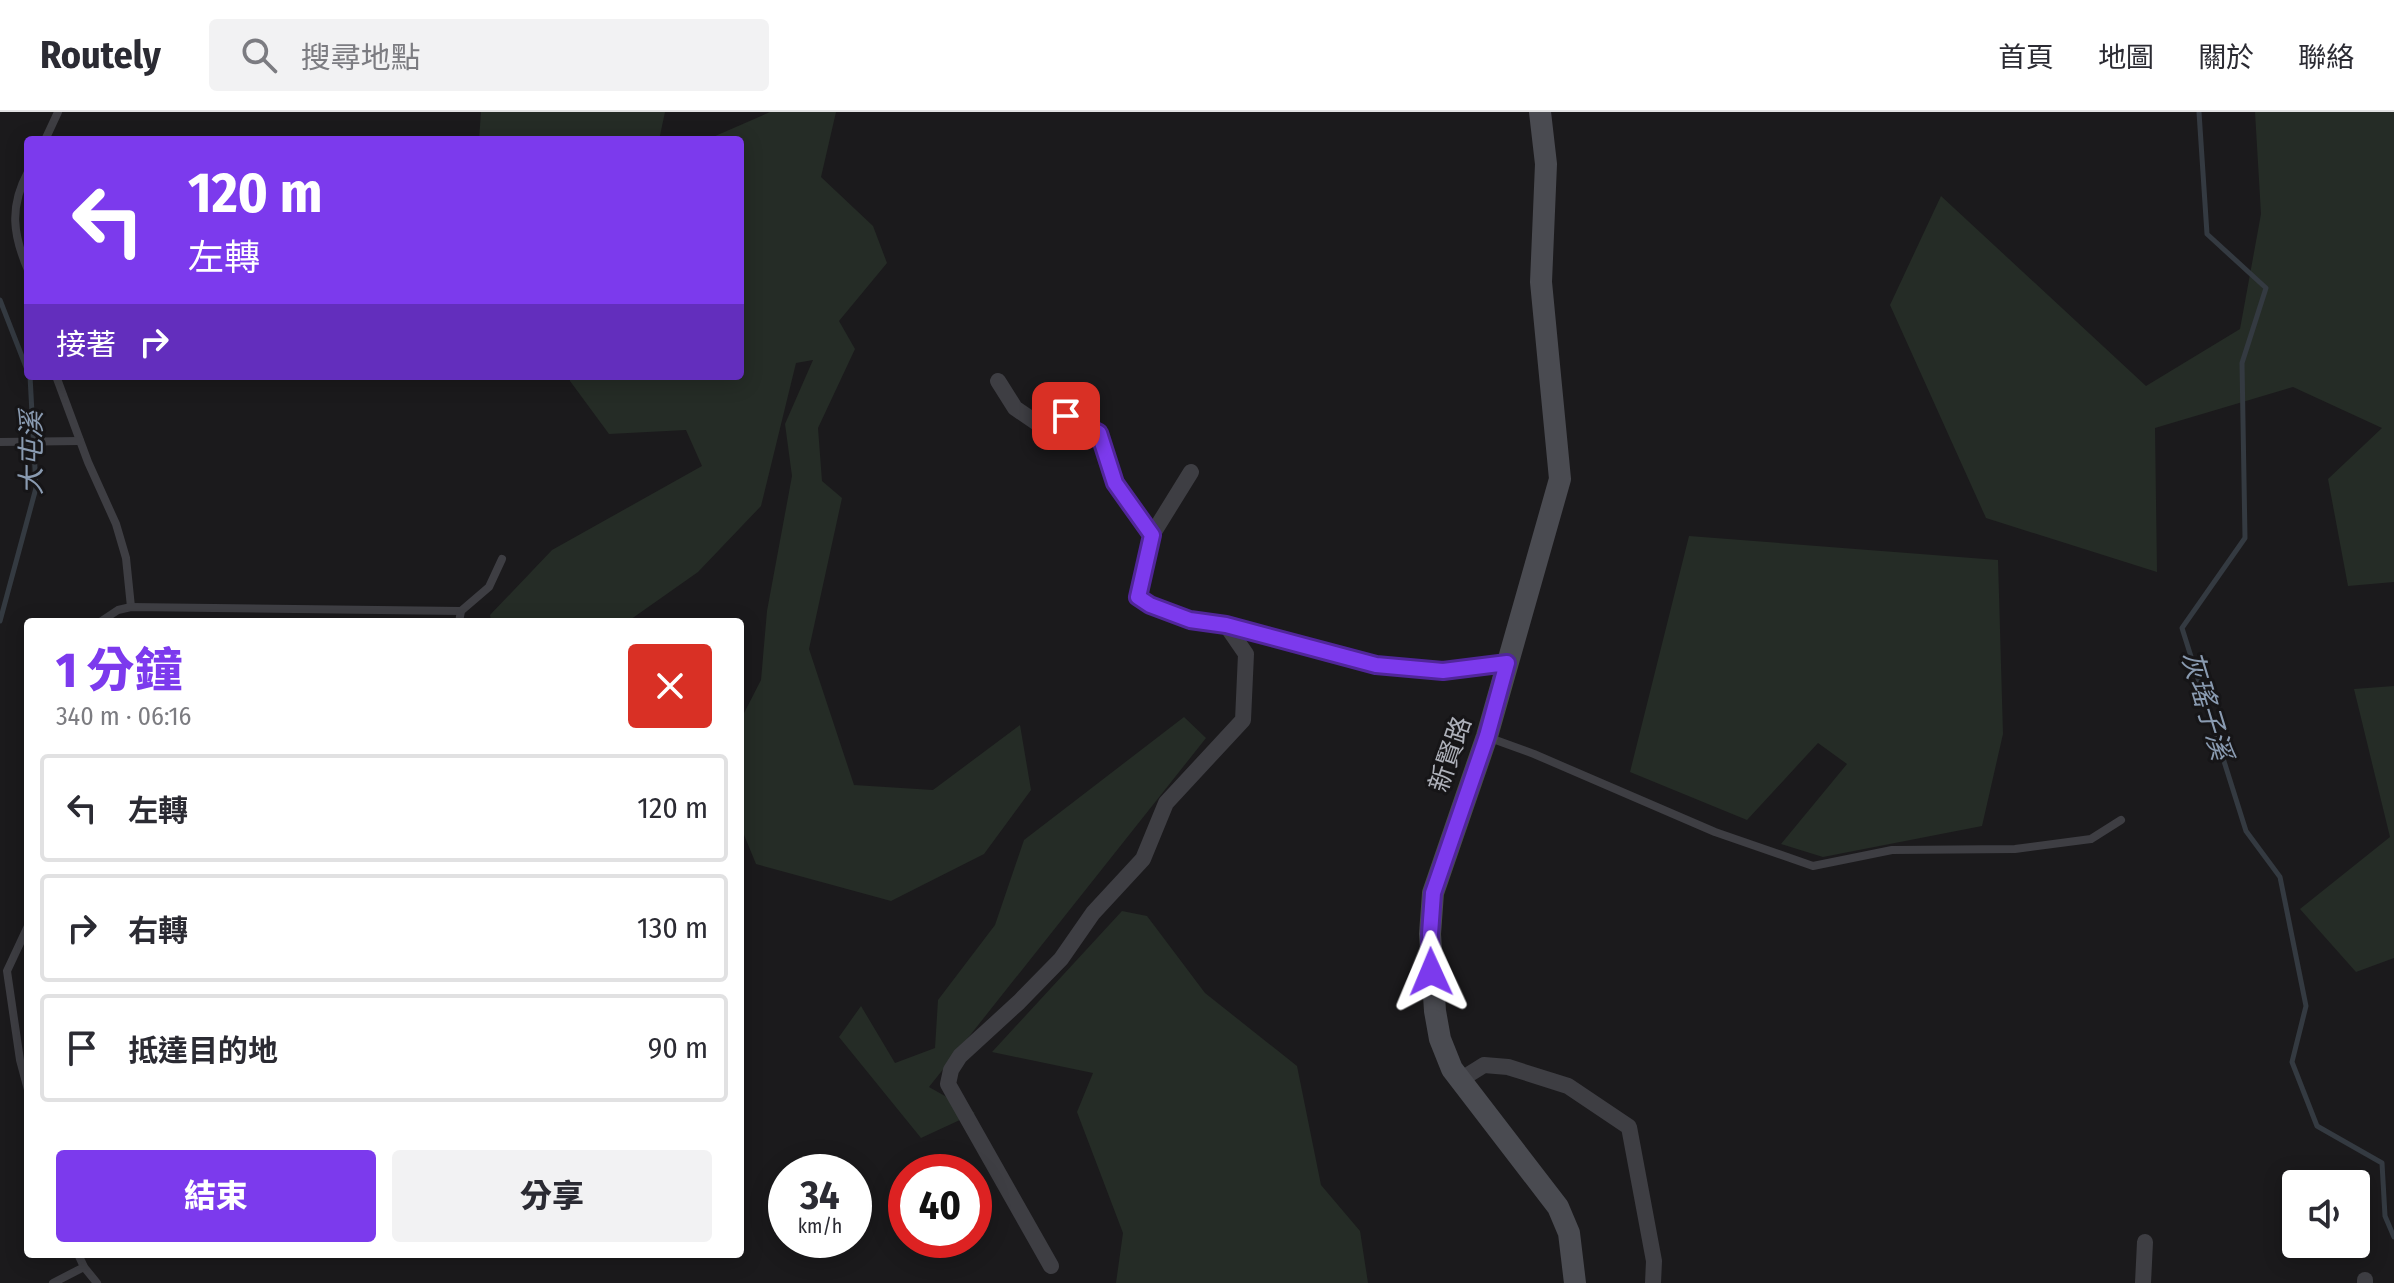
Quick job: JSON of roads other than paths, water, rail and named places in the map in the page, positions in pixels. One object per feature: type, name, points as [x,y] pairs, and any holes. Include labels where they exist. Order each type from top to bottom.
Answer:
[{"type":"street","name":"新賢路","points":[[1540,112],[1546,164],[1541,282],[1560,479],[1487,736],[1433,893],[1431,972],[1440,1039],[1452,1069],[1558,1207],[1569,1233],[1575,1283]]},
{"type":"street","points":[[998,381],[1015,408],[1037,423],[1066,416],[1099,433],[1115,483],[1152,535]]},
{"type":"street","points":[[1191,472],[1152,535],[1138,597],[1150,605],[1190,620],[1226,625],[1376,665],[1443,671],[1507,663]]},
{"type":"street","points":[[1051,1266],[948,1084],[951,1070],[960,1056],[1061,959],[1093,913],[1143,859],[1166,803],[1243,720],[1246,654],[1226,625]]},
{"type":"street","points":[[1460,1080],[1484,1065],[1508,1067],[1568,1086],[1629,1127],[1654,1261],[1653,1283]]},
{"type":"street","points":[[2143,1283],[2145,1242]]},
{"type":"lane","points":[[47,136],[58,112]]},
{"type":"lane","points":[[24,184],[14,214],[18,246],[24,260]]},
{"type":"lane","points":[[58,380],[116,524],[126,558],[131,607]]},
{"type":"lane","points":[[0,442],[80,441]]},
{"type":"lane","points":[[460,618],[461,611],[489,587],[502,559]]},
{"type":"lane","points":[[106,618],[118,610],[131,607],[461,611]]},
{"type":"lane","points":[[1487,736],[1715,832],[1813,866],[1892,850],[2015,849],[2091,839],[2121,820]]},
{"type":"lane","points":[[24,933],[4,969],[24,1075]]},
{"type":"lane","points":[[80,1258],[97,1283]]},
{"type":"lane","points":[[53,1283],[84,1267]]},
{"type":"waterway","name":"灰瑤子溪","points":[[2199,112],[2207,234],[2266,288],[2242,363],[2245,538],[2182,628],[2246,831],[2280,877],[2306,1006],[2292,1062],[2317,1126],[2382,1163],[2385,1216],[2394,1237]]},
{"type":"waterway","name":"大屯溪","points":[[0,300],[24,362]]},
{"type":"waterway","name":"大屯溪","points":[[0,621],[36,488],[30,380]]}]
